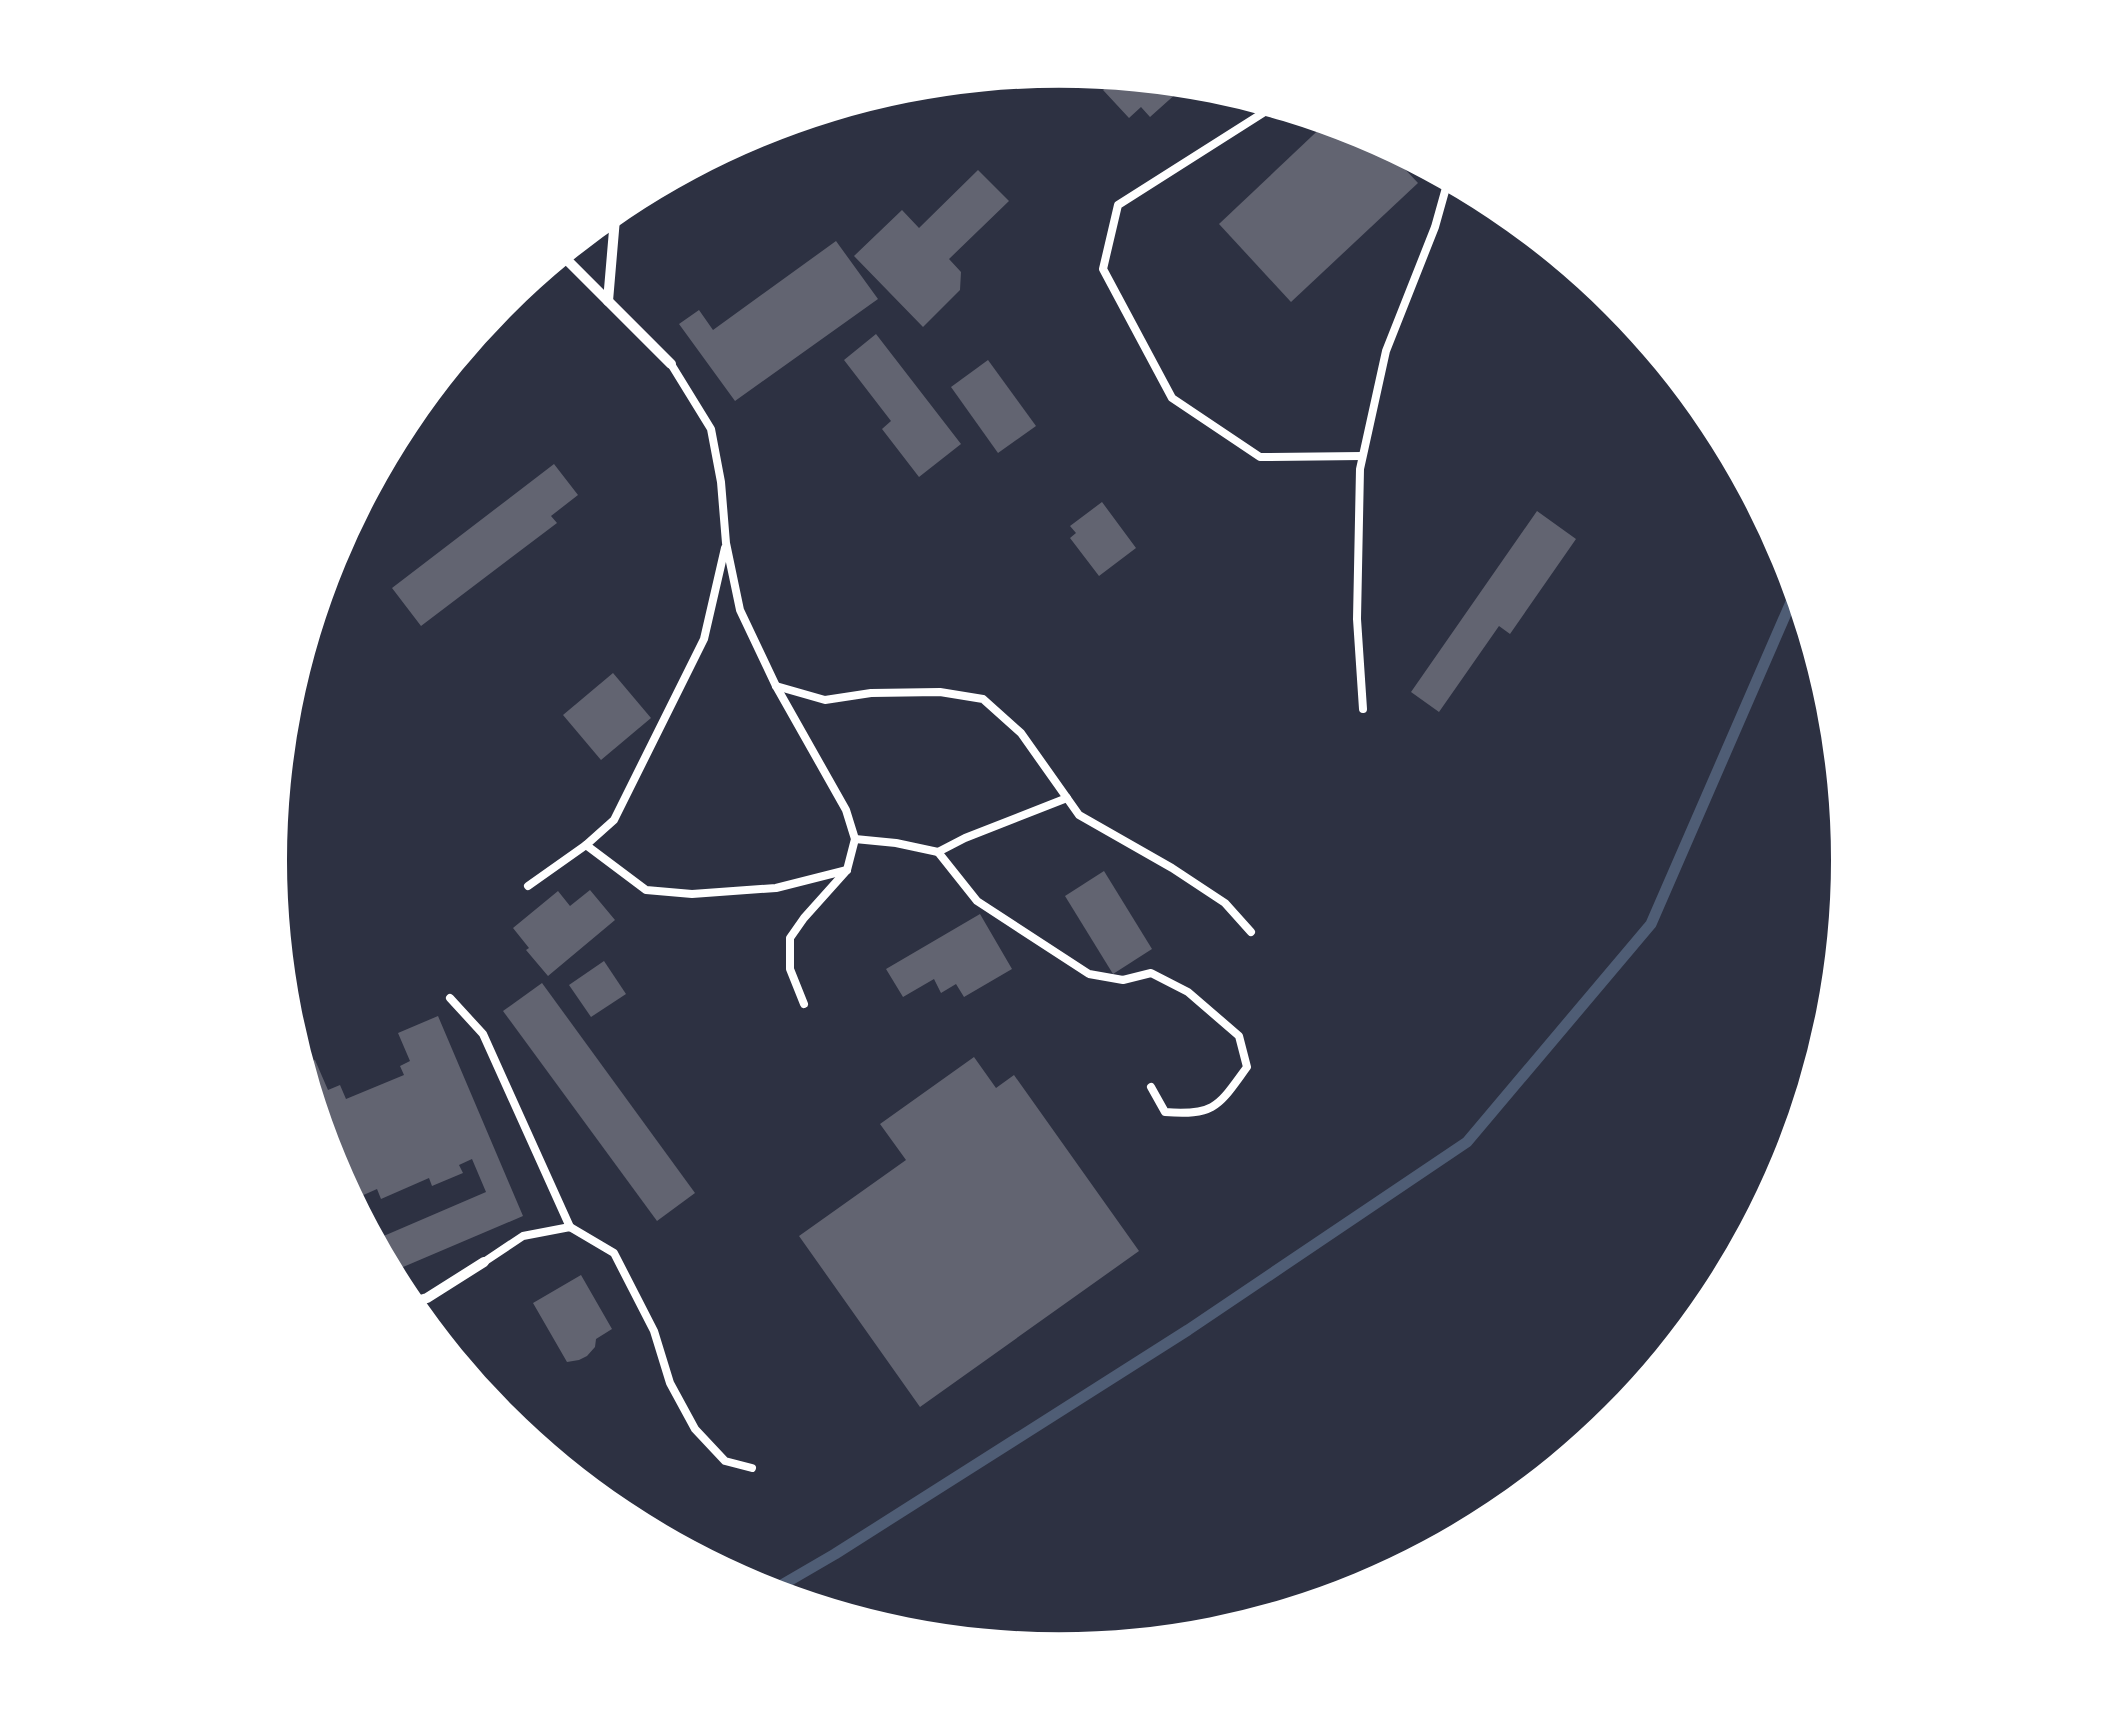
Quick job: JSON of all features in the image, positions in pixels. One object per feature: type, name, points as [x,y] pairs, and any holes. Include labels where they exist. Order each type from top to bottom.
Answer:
[{"type":"street","points":[[608,301],[614,229]]},
{"type":"street","points":[[570,263],[671,364]]},
{"type":"street","points":[[424,1299],[484,1262]]},
{"type":"lane","points":[[1261,114],[1118,205],[1103,269],[1172,398],[1260,457],[1362,456]]},
{"type":"lane","points":[[1363,709],[1357,619],[1360,468],[1386,351],[1435,227],[1444,190]]},
{"type":"lane","points":[[671,364],[711,429],[722,482],[726,544],[740,610],[776,686],[846,810],[855,839],[847,870],[790,938],[790,968],[804,1004]]},
{"type":"lane","points":[[528,886],[586,846],[614,820],[704,639],[726,544]]},
{"type":"lane","points":[[776,686],[825,700],[871,693],[940,692],[982,700],[1021,733],[1079,815],[1224,902],[1251,932]]},
{"type":"lane","points":[[938,852],[1067,798]]},
{"type":"lane","points":[[855,839],[938,852],[977,901],[1089,974],[1123,980],[1151,973],[1188,992],[1239,1036],[1247,1067],[1219,1105],[1194,1114],[1166,1112],[1150,1087]]},
{"type":"lane","points":[[586,846],[646,890],[692,894],[776,888],[847,870]]},
{"type":"lane","points":[[450,998],[483,1034],[570,1227],[614,1253],[654,1331],[670,1383],[695,1429],[724,1460],[752,1468]]},
{"type":"lane","points":[[484,1262],[523,1236],[570,1227]]},
{"type":"building","points":[[1103,90],[1173,96],[1150,117],[1141,107],[1129,118]]},
{"type":"building","points":[[1317,131],[1401,167],[1418,183],[1291,302],[1219,224]]},
{"type":"building","points":[[978,170],[1009,201],[949,259],[961,272],[960,290],[923,327],[854,256],[902,210],[919,228]]},
{"type":"building","points":[[836,241],[878,299],[735,401],[679,324],[699,310],[713,330]]},
{"type":"building","points":[[876,334],[961,444],[919,477],[882,429],[891,421],[844,360]]},
{"type":"building","points":[[988,360],[1036,426],[998,453],[951,387]]},
{"type":"building","points":[[554,464],[578,495],[551,516],[557,523],[421,626],[392,588]]},
{"type":"building","points":[[1102,502],[1136,548],[1099,576],[1070,538],[1076,533],[1070,526]]},
{"type":"building","points":[[1537,511],[1576,539],[1510,634],[1499,626],[1439,712],[1411,692]]},
{"type":"building","points":[[613,673],[651,718],[601,760],[563,715]]},
{"type":"building","points":[[1104,871],[1152,949],[1113,974],[1065,896]]},
{"type":"building","points":[[590,890],[615,920],[548,976],[513,928],[558,891],[570,906]]},
{"type":"building","points":[[980,914],[1012,969],[964,997],[956,984],[941,993],[934,979],[903,997],[886,969]]},
{"type":"building","points":[[604,961],[626,994],[591,1017],[569,985]]},
{"type":"building","points":[[542,983],[695,1193],[657,1221],[503,1011]]},
{"type":"building","points":[[438,1016],[523,1216],[403,1267],[385,1236],[486,1192],[472,1159],[459,1165],[463,1173],[432,1186],[429,1178],[381,1199],[377,1189],[364,1195],[313,1061],[328,1090],[340,1085],[346,1099],[404,1075],[400,1066],[410,1061],[398,1033]]},
{"type":"building","points":[[974,1057],[996,1088],[1014,1075],[1139,1251],[920,1407],[799,1236],[906,1160],[880,1124]]},
{"type":"building","points":[[581,1275],[612,1329],[596,1339],[587,1356],[567,1362],[533,1303]]},
{"type":"waterway","points":[[786,1582],[1188,1330],[1467,1142],[1651,924],[1789,607]]}]
